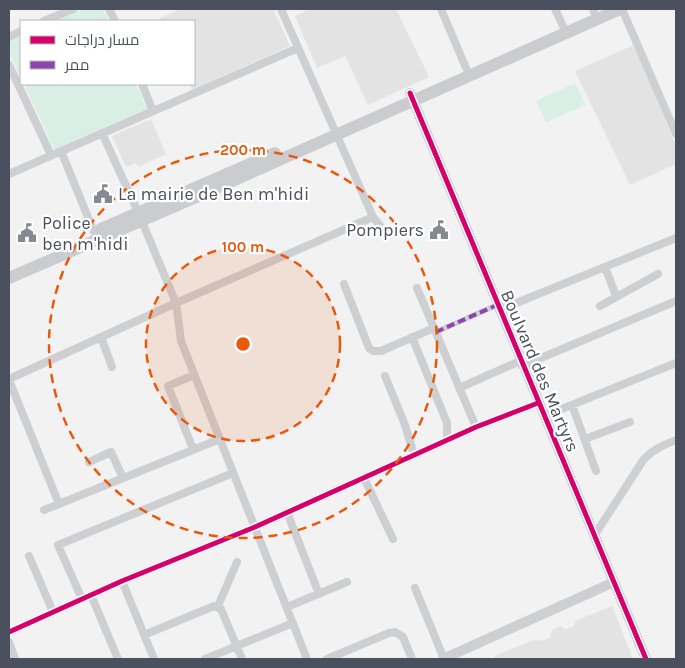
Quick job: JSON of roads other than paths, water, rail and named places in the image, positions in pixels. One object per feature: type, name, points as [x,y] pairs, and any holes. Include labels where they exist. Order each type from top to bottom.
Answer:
[{"type":"main road","points":[[9,278],[140,217],[411,97],[621,9]]},
{"type":"main road","points":[[411,97],[466,68],[596,10]]},
{"type":"main road","points":[[9,269],[94,232],[140,217]]},
{"type":"street","points":[[48,9],[48,20],[73,9]]},
{"type":"street","points":[[281,9],[374,217],[386,233]]},
{"type":"street","points":[[441,9],[466,68]]},
{"type":"street","points":[[555,9],[562,26]]},
{"type":"street","points":[[621,9],[676,134]]},
{"type":"street","points":[[9,174],[298,48]]},
{"type":"street","points":[[9,65],[52,155]]},
{"type":"street","points":[[142,85],[154,111]]},
{"type":"street","name":"Boulvard des Martyrs","points":[[411,97],[646,659]]},
{"type":"street","points":[[102,133],[176,303],[181,341],[306,657],[296,659]]},
{"type":"street","points":[[61,151],[94,232]]},
{"type":"street","points":[[59,504],[9,380],[176,303],[374,217]]},
{"type":"street","points":[[344,284],[369,348],[373,351],[380,351],[412,337],[498,308],[676,238]]},
{"type":"street","points":[[605,267],[616,296]]},
{"type":"street","points":[[600,306],[658,274]]},
{"type":"street","points":[[416,288],[476,427]]},
{"type":"street","points":[[459,388],[676,301]]},
{"type":"street","points":[[101,337],[112,367]]},
{"type":"street","points":[[412,337],[447,423],[447,440]]},
{"type":"street","points":[[544,416],[676,363]]},
{"type":"street","points":[[193,449],[168,386],[194,375]]},
{"type":"street","points":[[385,376],[405,425],[414,455]]},
{"type":"street","points":[[9,632],[122,581],[287,512],[476,427],[538,403]]},
{"type":"street","points":[[572,405],[596,471]]},
{"type":"street","points":[[584,439],[630,422]]},
{"type":"street","points":[[44,510],[220,438]]},
{"type":"street","points":[[594,536],[644,459],[650,452],[660,446],[676,440]]},
{"type":"street","points":[[89,462],[112,452],[122,478]]},
{"type":"street","points":[[82,599],[58,545],[234,472]]},
{"type":"street","points":[[364,478],[393,539]]},
{"type":"street","points":[[287,512],[319,594]]},
{"type":"street","points":[[29,556],[53,612]]},
{"type":"street","points":[[218,606],[237,562]]},
{"type":"street","points":[[122,581],[154,659]]},
{"type":"street","points":[[287,607],[347,582]]},
{"type":"street","points":[[415,588],[444,659],[614,582]]},
{"type":"street","points":[[91,595],[118,659]]},
{"type":"street","points":[[144,635],[218,606]]},
{"type":"street","points":[[218,606],[242,659]]},
{"type":"street","points":[[205,659],[293,623]]},
{"type":"street","points":[[327,659],[394,632],[403,637],[412,659]]},
{"type":"street","points":[[9,642],[16,659]]},
{"type":"place","name":"La mairie de Ben m'hidi","points":[[103,194]]},
{"type":"place","name":"Pompiers","points":[[439,230]]},
{"type":"place","name":"Police ben m'hidi","points":[[27,233]]}]
